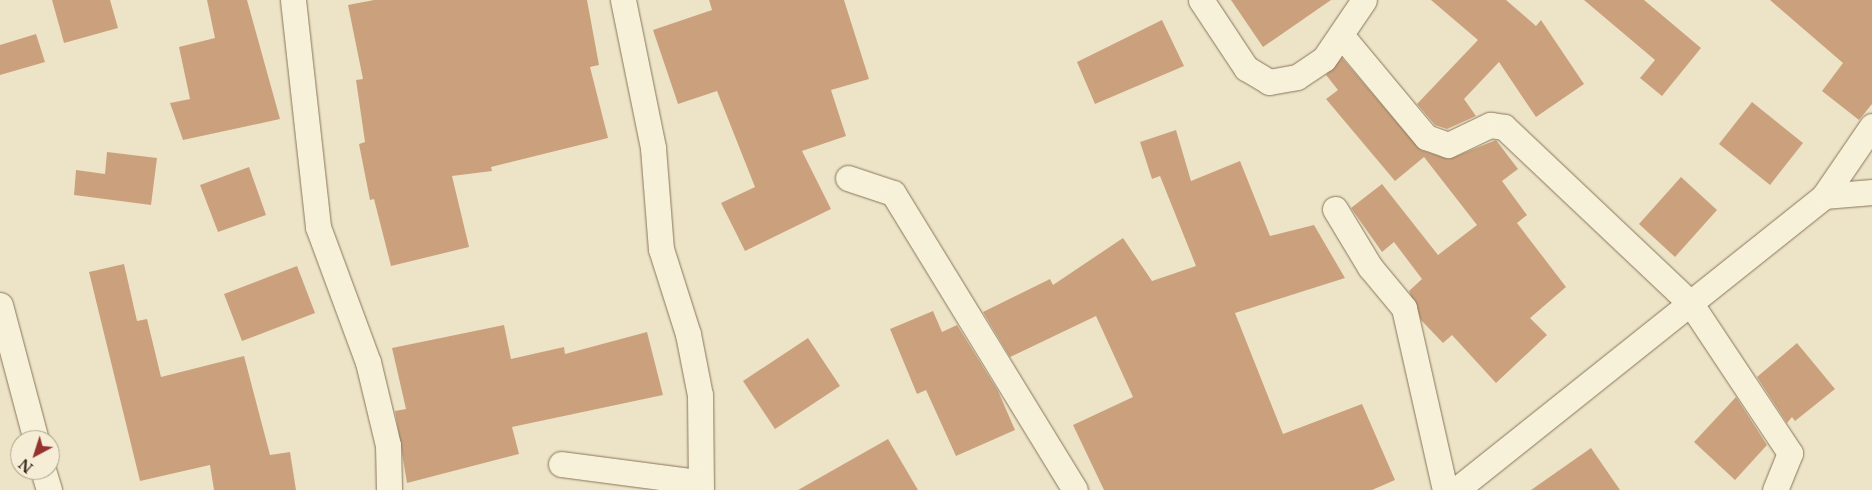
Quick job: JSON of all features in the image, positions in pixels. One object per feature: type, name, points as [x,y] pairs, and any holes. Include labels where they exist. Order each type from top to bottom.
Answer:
[{"type":"street","points":[[293,0],[318,227],[368,362],[388,445],[389,490]]},
{"type":"street","points":[[561,464],[700,486],[700,395],[688,334],[661,249],[653,148],[623,0]]},
{"type":"street","points":[[1201,0],[1246,68],[1269,82],[1297,77],[1324,59],[1364,0]]},
{"type":"street","points":[[1341,34],[1426,137],[1448,145],[1490,125],[1504,127],[1691,304],[1790,453],[1775,490]]},
{"type":"street","points":[[1456,490],[1824,196],[1872,126]]},
{"type":"street","points":[[848,178],[893,193],[1074,490]]},
{"type":"street","points":[[1824,196],[1872,192]]},
{"type":"street","points":[[1335,209],[1370,267],[1404,308],[1445,490]]},
{"type":"street","points":[[0,305],[33,430]]},
{"type":"building","points":[[52,0],[110,0],[118,28],[64,43]]},
{"type":"building","points":[[207,0],[247,0],[280,119],[183,140],[170,103],[190,99],[179,47],[215,38]]},
{"type":"building","points":[[374,0],[587,0],[599,65],[590,67],[608,138],[491,167],[492,171],[452,176],[469,247],[391,266],[374,199],[370,200],[359,144],[365,142],[356,80],[363,79],[348,5]]},
{"type":"building","points":[[709,0],[844,0],[869,79],[831,90],[846,136],[802,151],[831,209],[745,251],[721,203],[755,187],[717,91],[678,104],[653,30],[712,10]]},
{"type":"building","points":[[1231,0],[1331,0],[1263,47]]},
{"type":"building","points":[[1431,0],[1506,0],[1536,26],[1541,20],[1584,84],[1536,117],[1499,62],[1464,99],[1476,116],[1447,129],[1435,125],[1417,104],[1478,40]]},
{"type":"building","points":[[1584,0],[1644,0],[1701,48],[1662,96],[1640,78],[1655,60]]},
{"type":"building","points":[[1770,0],[1872,0],[1872,104],[1859,120],[1822,91],[1843,63]]},
{"type":"building","points":[[1162,20],[1184,66],[1095,104],[1077,62]]},
{"type":"building","points":[[36,34],[45,62],[0,75],[0,45]]},
{"type":"building","points":[[1342,58],[1421,150],[1449,159],[1496,140],[1518,169],[1502,181],[1527,215],[1517,223],[1566,287],[1530,318],[1547,335],[1496,383],[1452,335],[1443,343],[1421,320],[1409,291],[1422,279],[1394,242],[1382,252],[1351,208],[1382,184],[1438,255],[1477,225],[1424,157],[1395,181],[1326,99],[1338,90],[1326,75]]},
{"type":"building","points":[[1752,102],[1803,143],[1770,185],[1719,144]]},
{"type":"building","points":[[1176,130],[1191,181],[1240,161],[1270,236],[1314,225],[1345,278],[1235,313],[1283,434],[1362,404],[1395,480],[1372,490],[1104,490],[1073,425],[1133,397],[1096,316],[1010,357],[983,312],[1050,279],[1053,285],[1123,238],[1152,281],[1196,266],[1160,176],[1152,179],[1140,142]]},
{"type":"building","points":[[107,152],[157,158],[151,205],[74,195],[76,170],[105,174]]},
{"type":"building","points":[[249,167],[266,215],[218,232],[200,185]]},
{"type":"building","points":[[1681,177],[1717,210],[1675,257],[1639,224]]},
{"type":"building","points":[[124,264],[137,321],[147,319],[161,377],[244,356],[270,455],[290,452],[296,490],[214,490],[210,465],[140,481],[89,272]]},
{"type":"building","points":[[297,266],[315,313],[242,341],[224,294]]},
{"type":"building","points":[[933,311],[942,332],[957,325],[998,391],[1015,430],[956,456],[926,390],[917,394],[890,329]]},
{"type":"building","points":[[504,325],[511,359],[564,347],[565,354],[647,332],[663,395],[512,427],[519,454],[407,483],[395,411],[406,409],[392,348]]},
{"type":"building","points":[[808,338],[840,386],[775,429],[743,381]]},
{"type":"building","points":[[1797,343],[1835,389],[1795,421],[1792,417],[1787,423],[1757,377]]},
{"type":"building","points":[[1736,397],[1767,445],[1735,480],[1694,442]]},
{"type":"building","points":[[888,439],[918,490],[798,490]]},
{"type":"building","points":[[1591,448],[1620,490],[1531,490]]}]
